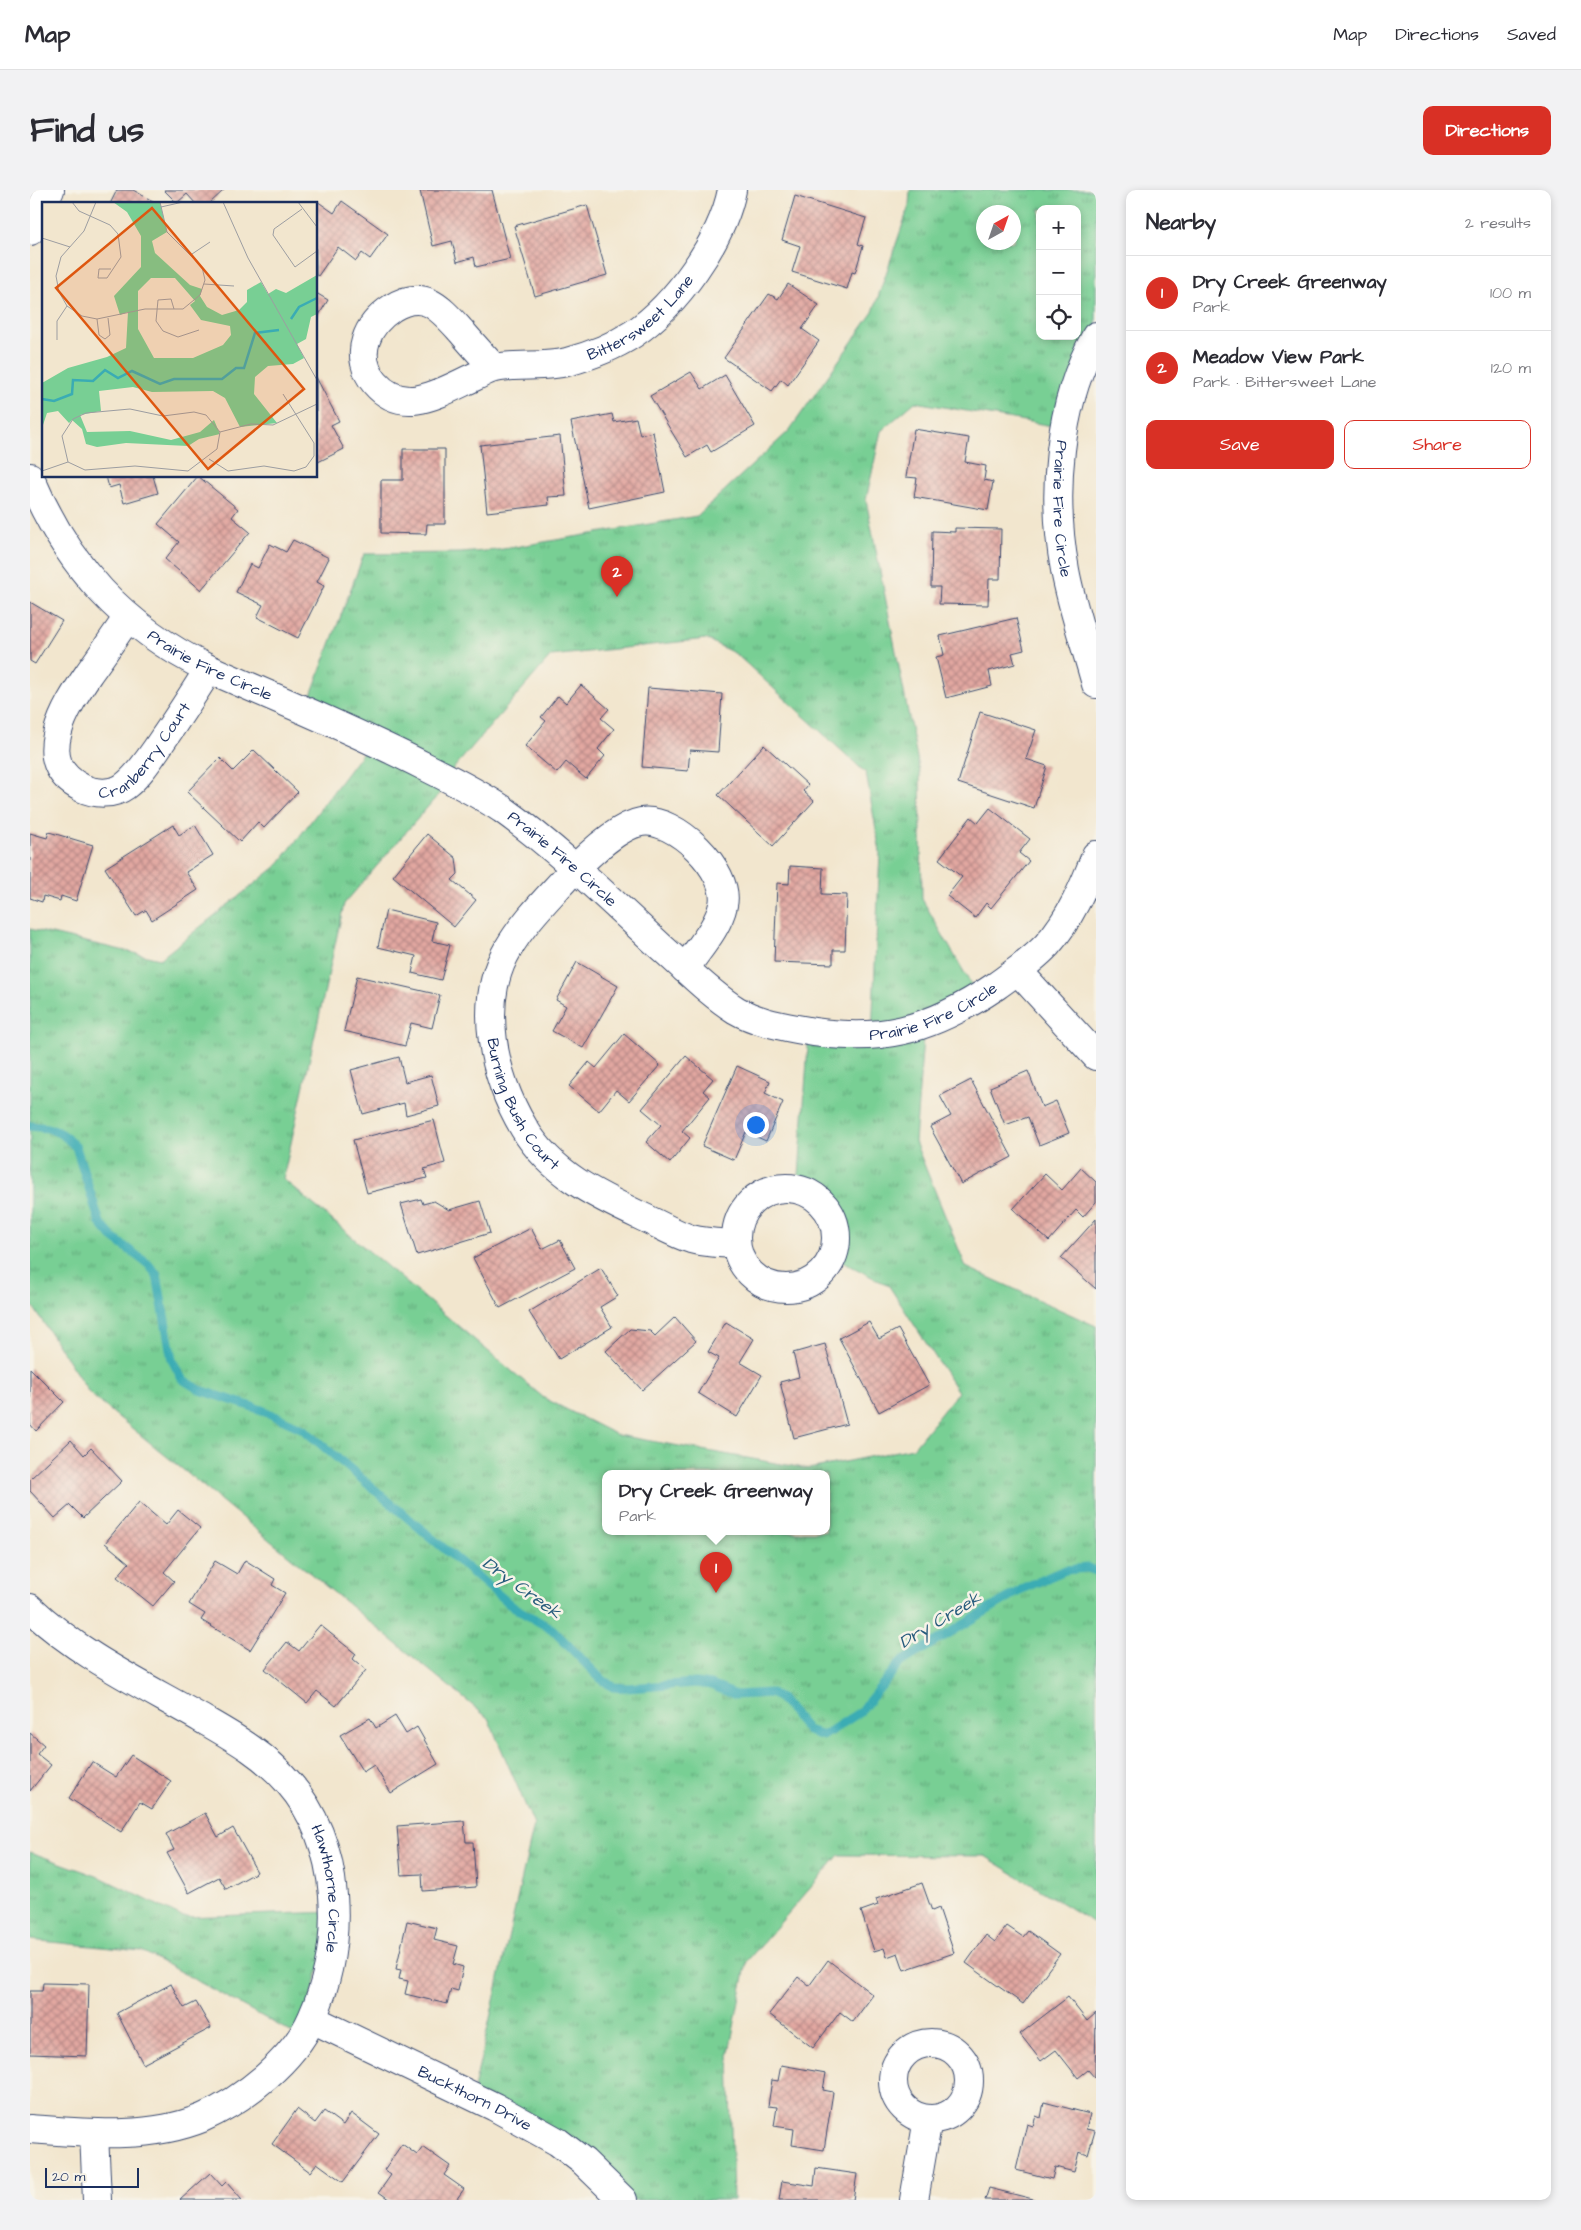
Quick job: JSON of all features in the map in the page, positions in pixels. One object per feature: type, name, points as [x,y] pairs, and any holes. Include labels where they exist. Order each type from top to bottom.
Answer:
[{"type":"street","points":[[44,202],[50,190]]},
{"type":"street","name":"Bittersweet Lane","points":[[494,368],[564,362],[604,349],[634,333],[670,299],[702,259],[714,238],[732,190]]},
{"type":"street","points":[[30,231],[42,206]]},
{"type":"street","points":[[422,300],[441,309],[494,368],[426,398],[404,400],[388,395],[369,376],[364,360],[364,346],[372,326],[387,311],[402,303],[422,300]]},
{"type":"street","name":"Prairie Fire Circle","points":[[1096,336],[1076,382],[1064,428],[1058,476],[1059,526],[1065,571],[1096,684]]},
{"type":"street","name":"Prairie Fire Circle","points":[[30,478],[47,514],[71,555],[95,586],[128,617],[171,649],[209,669],[377,742],[467,788],[501,808],[575,868],[725,1002],[750,1017],[781,1026],[840,1036],[889,1033],[938,1020],[962,1008],[1018,971],[1047,945],[1067,918],[1096,855]]},
{"type":"street","name":"Cranberry Court","points":[[128,617],[73,697],[57,725],[53,749],[56,762],[64,775],[77,786],[96,792],[107,792],[117,791],[126,785],[155,752],[209,669]]},
{"type":"street","name":"Burning Bush Court","points":[[685,968],[716,923],[724,898],[722,885],[716,870],[688,841],[664,824],[643,821],[616,834],[575,868],[528,921],[508,949],[496,977],[491,1007],[492,1037],[499,1068],[512,1104],[525,1130],[543,1154],[563,1174],[578,1185],[690,1238],[736,1244]]},
{"type":"street","points":[[1018,971],[1096,1056]]},
{"type":"street","name":"Hawthorne Circle","points":[[30,1608],[75,1645],[250,1748],[274,1768],[298,1795],[318,1832],[325,1852],[335,1912],[329,1965],[312,2019],[297,2042],[270,2072],[238,2099],[220,2109],[178,2126],[152,2131],[94,2133],[30,2129]]},
{"type":"street","name":"Buckthorn Drive","points":[[312,2019],[495,2107],[558,2142],[572,2152],[623,2200]]},
{"type":"street","points":[[914,2200],[928,2119]]},
{"type":"street","points":[[94,2133],[97,2200]]},
{"type":"green space","points":[[910,190],[1096,190],[1096,336],[1064,428],[915,402],[881,431],[866,500],[920,773],[922,899],[979,998],[924,1025],[915,1142],[966,1267],[1096,1326],[1096,1924],[985,1856],[839,1855],[747,1961],[729,2052],[733,2200],[623,2200],[472,2097],[534,1825],[488,1718],[90,1394],[30,1302],[30,929],[160,959],[278,865],[372,740],[305,711],[364,554],[461,553],[497,550],[697,516],[789,431],[873,312],[909,206]],"holes":[[[706,639],[736,654],[866,773],[880,852],[872,1034],[809,1032],[798,1189],[817,1199],[830,1215],[834,1224],[835,1235],[832,1256],[889,1286],[958,1392],[913,1448],[809,1469],[617,1435],[544,1398],[283,1179],[344,904],[451,780],[446,777],[551,656]]]},
{"type":"green space","points":[[30,1852],[102,1878],[182,1917],[335,1912],[300,2037],[142,1951],[30,1940]]},
{"type":"building","points":[[117,190],[133,190],[154,202],[111,202]]},
{"type":"building","points":[[164,190],[224,190],[211,202],[194,202],[187,194],[176,202]]},
{"type":"building","points":[[492,190],[510,259],[476,267],[474,257],[457,262],[452,241],[433,246],[420,191]]},
{"type":"building","points":[[795,196],[866,218],[858,244],[863,246],[855,273],[852,272],[847,289],[792,272],[800,246],[782,240]]},
{"type":"building","points":[[317,201],[334,213],[342,201],[388,234],[370,259],[362,253],[356,261],[338,247],[318,276],[318,202]]},
{"type":"building","points":[[587,205],[607,275],[535,296],[514,226]]},
{"type":"building","points":[[788,284],[819,305],[802,329],[819,341],[788,385],[781,379],[772,391],[724,358],[769,294],[778,299]]},
{"type":"building","points":[[318,294],[328,300],[318,317]]},
{"type":"building","points":[[691,372],[702,389],[725,375],[755,426],[711,452],[707,445],[687,457],[650,396]]},
{"type":"building","points":[[318,381],[339,421],[331,425],[344,449],[318,462]]},
{"type":"building","points":[[612,414],[614,422],[636,418],[640,435],[653,432],[665,492],[589,508],[571,422]]},
{"type":"building","points":[[914,429],[969,438],[965,462],[986,466],[984,480],[993,482],[988,510],[914,497],[917,478],[906,477]]},
{"type":"building","points":[[560,436],[566,496],[548,497],[549,505],[487,512],[480,445]]},
{"type":"building","points":[[403,449],[445,449],[445,524],[427,524],[426,534],[381,533],[381,480],[403,480]]},
{"type":"building","points":[[106,478],[154,478],[158,493],[124,503],[119,485],[109,488]]},
{"type":"building","points":[[196,478],[200,478],[238,509],[232,517],[250,532],[201,590],[165,559],[179,542],[158,524]]},
{"type":"building","points":[[955,528],[1001,529],[1000,579],[989,579],[988,605],[939,604],[940,587],[931,587],[932,531],[955,532]]},
{"type":"building","points":[[293,540],[329,558],[317,582],[324,586],[298,638],[257,617],[263,605],[236,592],[250,564],[258,568],[270,544],[286,552]]},
{"type":"building","points":[[30,602],[62,621],[35,664],[30,661]]},
{"type":"building","points":[[1016,618],[1024,650],[1012,653],[1015,664],[989,671],[992,686],[946,698],[936,657],[944,655],[940,636]]},
{"type":"building","points":[[581,685],[609,709],[601,718],[614,729],[598,749],[605,756],[586,779],[566,762],[557,773],[525,746],[546,721],[541,717],[558,696],[566,703]]},
{"type":"building","points":[[648,688],[722,694],[718,752],[690,750],[688,771],[642,767]]},
{"type":"building","points":[[980,712],[1036,730],[1026,759],[1047,766],[1034,808],[958,783]]},
{"type":"building","points":[[764,745],[808,785],[803,791],[814,801],[773,846],[718,795]]},
{"type":"building","points":[[254,750],[298,792],[264,828],[258,822],[240,842],[187,792],[220,758],[233,771]]},
{"type":"building","points":[[990,808],[1030,839],[1019,853],[1029,861],[991,908],[986,903],[975,918],[947,896],[962,877],[939,859],[971,817],[978,823]]},
{"type":"building","points":[[173,825],[179,835],[195,825],[213,855],[186,872],[198,890],[152,920],[146,910],[136,916],[105,868]]},
{"type":"building","points":[[49,832],[93,845],[76,901],[61,896],[60,901],[43,896],[42,902],[30,898],[30,833],[47,838]]},
{"type":"building","points":[[427,834],[456,858],[458,874],[452,880],[476,900],[454,927],[393,876]]},
{"type":"building","points":[[790,866],[823,868],[822,894],[847,895],[845,950],[833,950],[833,964],[774,962],[777,883],[789,884]]},
{"type":"building","points":[[386,910],[436,922],[432,941],[450,945],[441,980],[412,973],[416,956],[378,947]]},
{"type":"building","points":[[577,962],[618,986],[583,1048],[552,1031],[566,1006],[556,1000]]},
{"type":"building","points":[[357,976],[440,995],[432,1028],[411,1023],[405,1046],[344,1031]]},
{"type":"building","points":[[624,1034],[660,1065],[629,1101],[616,1090],[599,1111],[569,1086],[589,1062],[596,1068]]},
{"type":"building","points":[[686,1056],[713,1079],[703,1091],[710,1097],[682,1131],[690,1138],[670,1163],[646,1142],[661,1125],[642,1109]]},
{"type":"building","points":[[399,1057],[405,1082],[431,1075],[439,1106],[406,1115],[404,1103],[363,1114],[351,1070]]},
{"type":"building","points":[[737,1066],[770,1081],[765,1093],[783,1102],[766,1141],[746,1132],[734,1160],[702,1146]]},
{"type":"building","points":[[1028,1071],[1042,1107],[1056,1101],[1069,1133],[1039,1145],[1028,1117],[1005,1125],[990,1087]]},
{"type":"building","points":[[971,1080],[1012,1157],[961,1184],[930,1127],[951,1116],[940,1096]]},
{"type":"building","points":[[434,1120],[445,1163],[424,1169],[427,1178],[367,1193],[353,1140]]},
{"type":"building","points":[[1081,1168],[1096,1182],[1096,1202],[1083,1217],[1076,1210],[1049,1241],[1013,1209],[1045,1174],[1062,1190]]},
{"type":"building","points":[[421,1199],[423,1204],[434,1201],[449,1210],[480,1201],[490,1233],[417,1255],[401,1204]]},
{"type":"building","points":[[1096,1219],[1096,1289],[1061,1258]]},
{"type":"building","points":[[531,1228],[542,1249],[560,1240],[575,1268],[500,1308],[473,1258]]},
{"type":"building","points":[[601,1268],[618,1296],[600,1307],[612,1327],[559,1359],[529,1312]]},
{"type":"building","points":[[675,1317],[696,1341],[642,1390],[606,1351],[630,1329],[650,1331],[655,1336]]},
{"type":"building","points":[[726,1322],[754,1339],[740,1362],[762,1375],[737,1417],[698,1393],[719,1358],[708,1352]]},
{"type":"building","points":[[869,1322],[879,1339],[898,1329],[929,1385],[879,1412],[839,1338]]},
{"type":"building","points":[[825,1344],[847,1424],[794,1438],[780,1382],[799,1377],[793,1353]]},
{"type":"building","points":[[30,1368],[64,1402],[36,1431],[30,1424]]},
{"type":"building","points":[[71,1440],[84,1455],[91,1448],[122,1481],[83,1518],[70,1505],[55,1518],[30,1491],[30,1479]]},
{"type":"building","points":[[139,1502],[166,1525],[178,1510],[200,1528],[164,1572],[174,1581],[153,1606],[117,1577],[129,1563],[105,1543]]},
{"type":"building","points":[[245,1560],[275,1579],[272,1585],[285,1593],[250,1650],[201,1620],[205,1614],[189,1604],[215,1561],[237,1574]]},
{"type":"building","points":[[320,1625],[356,1654],[353,1659],[366,1670],[336,1706],[317,1691],[307,1703],[265,1669],[287,1642],[299,1651]]},
{"type":"building","points":[[395,1716],[406,1734],[417,1727],[438,1764],[391,1793],[374,1765],[363,1772],[340,1735],[370,1718],[376,1728]]},
{"type":"building","points":[[30,1733],[44,1745],[37,1754],[51,1765],[30,1791]]},
{"type":"building","points":[[131,1755],[171,1781],[152,1809],[140,1802],[121,1832],[69,1798],[92,1762],[116,1777]]},
{"type":"building","points":[[205,1813],[218,1837],[233,1828],[257,1872],[226,1889],[219,1877],[189,1893],[167,1853],[174,1850],[166,1834]]},
{"type":"building","points":[[464,1821],[466,1842],[473,1842],[476,1887],[423,1891],[422,1874],[401,1875],[397,1826]]},
{"type":"building","points":[[922,1883],[932,1911],[939,1908],[954,1953],[904,1970],[898,1953],[887,1957],[884,1948],[874,1951],[861,1911],[878,1905],[876,1899]]},
{"type":"building","points":[[407,1921],[437,1928],[434,1940],[458,1946],[453,1964],[463,1967],[458,1991],[451,1989],[447,2004],[405,1994],[408,1981],[399,1979],[401,1970],[396,1969]]},
{"type":"building","points":[[1007,1926],[1023,1937],[1028,1931],[1060,1954],[1023,2004],[966,1963],[986,1935],[995,1942]]},
{"type":"building","points":[[828,1960],[873,1995],[853,2022],[840,2012],[813,2048],[769,2014],[798,1977],[809,1986]]},
{"type":"building","points":[[43,1983],[89,1984],[87,2056],[30,2054],[30,1991],[42,1991]]},
{"type":"building","points":[[171,1984],[184,2008],[196,2002],[211,2028],[143,2064],[117,2013]]},
{"type":"building","points":[[1068,1997],[1087,2021],[1096,2013],[1095,2078],[1088,2070],[1078,2078],[1056,2050],[1041,2061],[1020,2034]]},
{"type":"building","points":[[781,2065],[826,2073],[823,2090],[833,2092],[824,2150],[792,2145],[794,2129],[774,2126],[777,2107],[768,2106],[772,2080],[778,2081]]},
{"type":"building","points":[[1044,2102],[1090,2114],[1086,2129],[1095,2131],[1088,2155],[1079,2152],[1074,2172],[1055,2167],[1052,2179],[1016,2170],[1027,2124],[1033,2126],[1036,2116],[1041,2118]]},
{"type":"building","points":[[297,2109],[315,2123],[324,2111],[343,2125],[351,2113],[379,2134],[343,2182],[317,2163],[310,2172],[272,2144]]},
{"type":"building","points":[[402,2144],[417,2155],[423,2147],[450,2166],[444,2175],[464,2189],[456,2200],[390,2200],[379,2192],[391,2175],[384,2170]]},
{"type":"building","points":[[816,2168],[857,2174],[853,2200],[779,2200],[782,2181],[814,2186]]},
{"type":"building","points":[[210,2173],[222,2186],[226,2182],[242,2200],[180,2200]]},
{"type":"building","points":[[989,2188],[1033,2199],[1033,2200],[985,2200]]},
{"type":"waterway","name":"Dry Creek","points":[[30,1126],[48,1128],[62,1134],[76,1147],[100,1223],[112,1237],[148,1264],[157,1275],[172,1360],[182,1379],[200,1390],[262,1410],[303,1429],[513,1607],[552,1629],[600,1678],[613,1687],[628,1688],[696,1683],[711,1685],[736,1695],[771,1693],[781,1699],[808,1731],[823,1736],[860,1712],[900,1663],[1026,1587],[1065,1570],[1088,1568],[1096,1571]]},
{"type":"place","name":"Meadow View Park","points":[[617,597]]},
{"type":"place","name":"Dry Creek Greenway","points":[[716,1593]]}]
